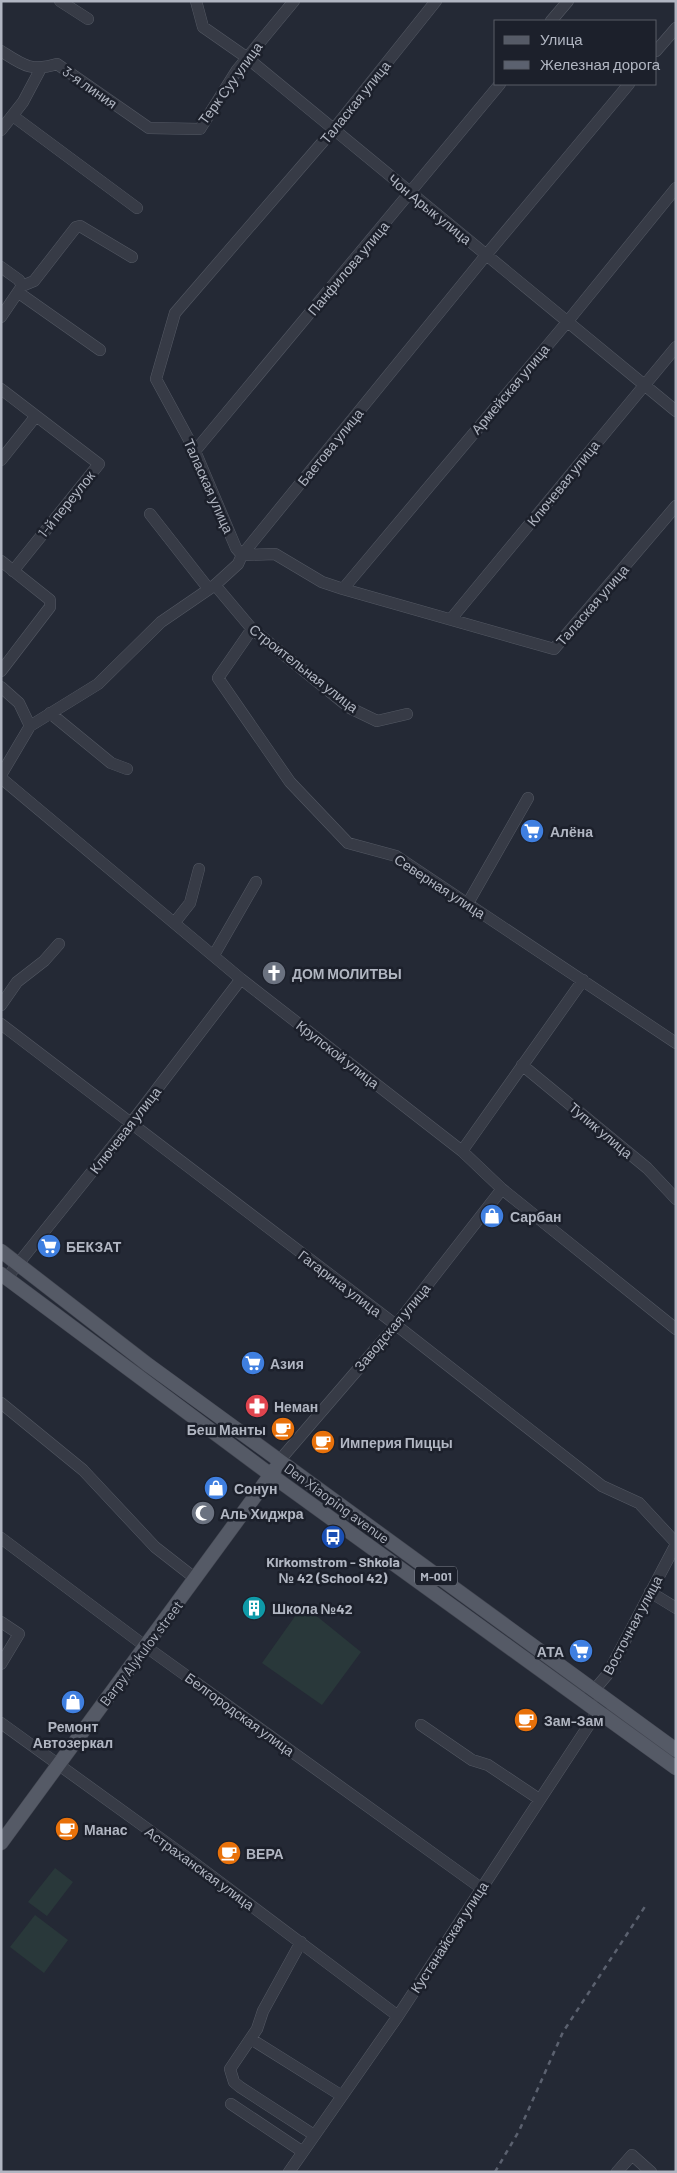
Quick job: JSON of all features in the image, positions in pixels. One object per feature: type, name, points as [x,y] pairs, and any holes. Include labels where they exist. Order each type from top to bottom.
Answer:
[{"type":"main road","name":"Den Xiaoping avenue","points":[[1,1251],[17,1266],[588,1696],[598,1712],[676,1768]]},
{"type":"main road","name":"Den Xiaoping avenue","points":[[4,1276],[271,1475],[588,1696],[606,1700],[676,1750]]},
{"type":"main road","name":"Barpy Alykulov street","points":[[1,1843],[196,1579],[279,1462]]},
{"type":"street","points":[[60,1],[88,19]]},
{"type":"street","name":"Чон Арык улица","points":[[196,1],[203,27],[246,57],[676,411]]},
{"type":"street","name":"Терк Суу улица","points":[[149,128],[200,128],[246,57],[294,1]]},
{"type":"street","name":"Талаская улица","points":[[436,1],[333,130],[175,313],[156,379],[195,451],[236,548],[242,555],[275,554],[322,582],[343,589],[554,649],[676,506]]},
{"type":"street","points":[[552,20],[568,1]]},
{"type":"street","points":[[657,51],[676,28]]},
{"type":"street","name":"3-я линия","points":[[1,51],[26,66],[40,70],[57,64],[149,128]]},
{"type":"street","points":[[1,130],[23,102],[40,70]]},
{"type":"street","name":"Панфилова улица","points":[[195,451],[499,85]]},
{"type":"street","name":"Баетова улица","points":[[1,776],[30,726],[98,684],[162,622],[212,586],[238,564],[242,555],[486,254],[628,85]]},
{"type":"street","points":[[13,116],[136,208]]},
{"type":"street","name":"Армейская улица","points":[[343,589],[568,321],[676,188]]},
{"type":"street","points":[[1,317],[20,290],[34,281],[76,227],[80,226],[132,257]]},
{"type":"street","points":[[1,267],[18,280],[20,290],[100,350]]},
{"type":"street","name":"Ключевая улица","points":[[451,619],[676,347]]},
{"type":"street","name":"1-й переулок","points":[[1,390],[99,464],[13,571]]},
{"type":"street","points":[[1,460],[36,416]]},
{"type":"street","name":"Строительная улица","points":[[150,514],[252,629],[350,708],[377,721],[407,714]]},
{"type":"street","points":[[1,561],[50,600],[50,607],[1,671]]},
{"type":"street","name":"Северная улица","points":[[252,629],[218,678],[290,782],[348,843],[396,856],[676,1043]]},
{"type":"street","points":[[1,687],[20,703],[30,726]]},
{"type":"street","points":[[50,714],[111,763],[127,769]]},
{"type":"street","name":"Крупской улица","points":[[1,776],[241,979],[462,1151],[502,1190],[676,1328]]},
{"type":"street","points":[[468,903],[528,798]]},
{"type":"street","points":[[174,922],[190,903],[199,869]]},
{"type":"street","points":[[214,955],[256,882]]},
{"type":"street","points":[[1,1005],[17,982],[44,961],[59,944]]},
{"type":"street","name":"Ключевая улица","points":[[4,1276],[17,1266],[131,1123],[241,979]]},
{"type":"street","points":[[462,1151],[582,980]]},
{"type":"street","name":"Гагарина улица","points":[[1,1024],[396,1325],[602,1486],[639,1503],[676,1543]]},
{"type":"street","name":"Тупик улица","points":[[522,1064],[647,1168],[676,1199]]},
{"type":"street","name":"Заводская улица","points":[[279,1462],[396,1325],[502,1190]]},
{"type":"street","points":[[1,1402],[83,1470],[154,1547],[196,1579]]},
{"type":"street","name":"Белгородская улица","points":[[1,1538],[145,1646],[480,1888]]},
{"type":"street","name":"Восточная улица","points":[[588,1696],[606,1675],[676,1543]]},
{"type":"street","points":[[650,1592],[676,1608]]},
{"type":"street","points":[[1,1622],[19,1634],[1,1664]]},
{"type":"street","name":"Кустанайская улица","points":[[289,2172],[398,2016],[480,1888],[606,1700]]},
{"type":"street","name":"Астраханская улица","points":[[1,1722],[301,1942],[398,2016]]},
{"type":"street","points":[[421,1725],[472,1760],[488,1766],[539,1800]]},
{"type":"street","points":[[301,1942],[263,2010],[257,2029],[230,2069],[234,2082],[314,2135]]},
{"type":"street","points":[[250,2039],[342,2096]]},
{"type":"street","points":[[231,2104],[303,2152]]},
{"type":"street","points":[[618,2172],[632,2155],[651,2172]]},
{"type":"shaded area","points":[[303,1605],[361,1652],[322,1705],[262,1663]]},
{"type":"shaded area","points":[[55,1868],[73,1882],[47,1916],[28,1902]]},
{"type":"shaded area","points":[[35,1915],[68,1940],[44,1973],[10,1947]]},
{"type":"railway","points":[[495,2172],[519,2131],[563,2032],[646,1905]]},
{"type":"place","name":"Алёна","points":[[532,831]]},
{"type":"place","name":"ДОМ МОЛИТВЫ","points":[[274,973]]},
{"type":"place","name":"Сарбан","points":[[492,1216]]},
{"type":"place","name":"БЕКЗАТ","points":[[49,1246]]},
{"type":"place","name":"Азия","points":[[253,1363]]},
{"type":"place","name":"Неман","points":[[257,1406]]},
{"type":"place","name":"Беш Манты","points":[[283,1429]]},
{"type":"place","name":"Империя Пиццы","points":[[323,1442]]},
{"type":"place","name":"Сонун","points":[[216,1488]]},
{"type":"place","name":"Аль Хиджра","points":[[203,1513]]},
{"type":"place","name":"Kirkomstrom - Shkola № 42 (School 42)","points":[[333,1537]]},
{"type":"place","name":"Школа №42","points":[[254,1608]]},
{"type":"place","name":"АТА","points":[[581,1651]]},
{"type":"place","name":"Ремонт Автозеркал","points":[[73,1702]]},
{"type":"place","name":"Зам-Зам","points":[[526,1720]]},
{"type":"place","name":"Манас","points":[[67,1829]]},
{"type":"place","name":"ВЕРА","points":[[229,1853]]}]
